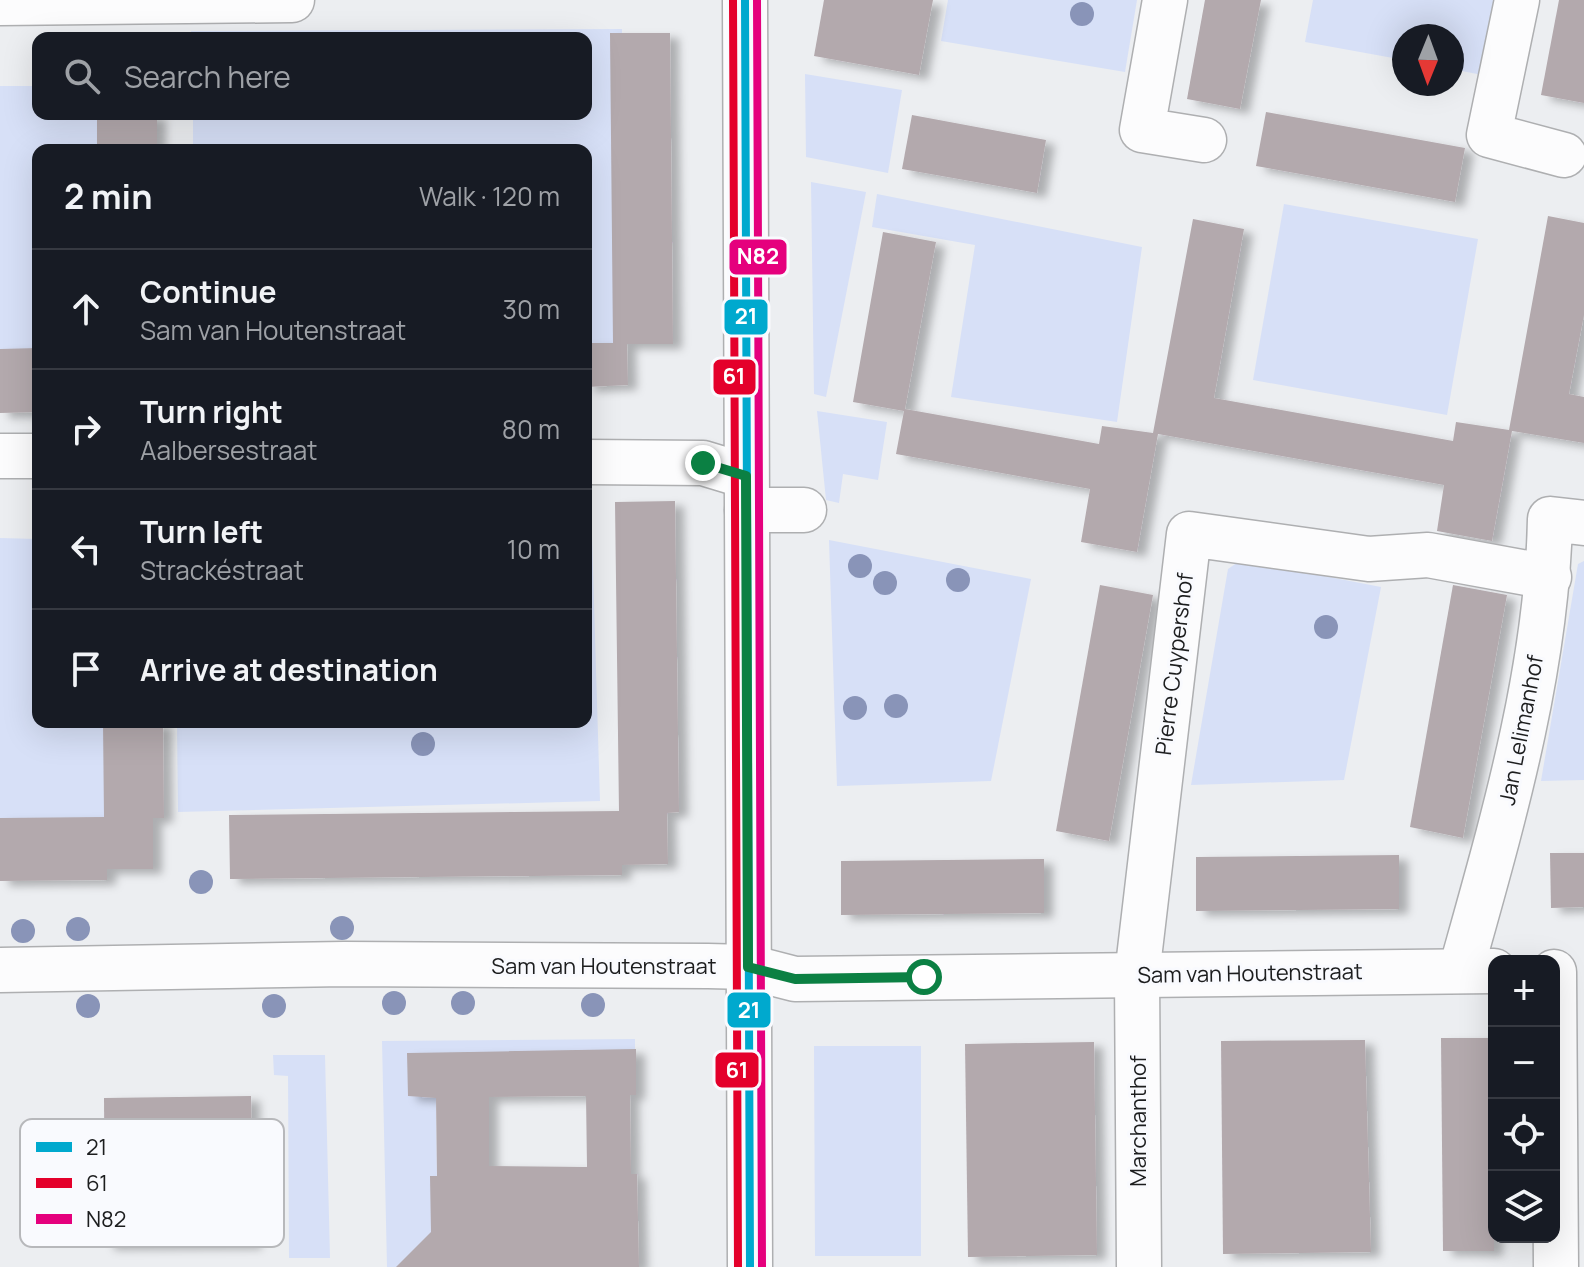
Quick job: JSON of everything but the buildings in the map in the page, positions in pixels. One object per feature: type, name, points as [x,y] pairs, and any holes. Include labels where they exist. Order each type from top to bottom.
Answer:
[{"type":"street","points":[[0,3],[292,0]]},
{"type":"street","points":[[745,0],[750,1267]]},
{"type":"street","points":[[1165,0],[1142,130],[1204,140]]},
{"type":"street","points":[[1517,0],[1489,135],[1564,155]]},
{"type":"street","points":[[0,456],[32,456]]},
{"type":"street","points":[[592,462],[703,463],[747,493],[804,510]]},
{"type":"street","name":"Jan Lelimanhof","points":[[1478,970],[1549,577],[1550,519],[1584,523]]},
{"type":"street","name":"Pierre Cuypershof","points":[[1137,975],[1189,534],[1369,559],[1428,555],[1549,577]]},
{"type":"street","name":"Sam van Houtenstraat","points":[[0,970],[344,964],[748,967],[795,979],[1478,970]]},
{"type":"street","points":[[1560,972],[1584,972]]},
{"type":"street","name":"Marchanthof","points":[[1137,975],[1139,1267]]},
{"type":"street","points":[[1554,1027],[1556,1267]]},
{"type":"shaded area","points":[[948,0],[1137,0],[1125,72],[941,41]]},
{"type":"shaded area","points":[[1313,0],[1496,0],[1482,75],[1464,71],[1464,24],[1392,24],[1392,58],[1305,42]]},
{"type":"shaded area","points":[[622,29],[621,366],[592,366],[592,144],[193,144],[193,120],[592,120],[592,32],[191,31]]},
{"type":"shaded area","points":[[805,74],[902,90],[888,173],[806,157]]},
{"type":"shaded area","points":[[0,86],[32,86],[32,120],[114,120],[114,144],[32,144],[32,374],[0,374]]},
{"type":"shaded area","points":[[811,182],[866,192],[826,397],[814,394]]},
{"type":"shaded area","points":[[877,194],[1142,247],[1117,422],[951,397],[975,245],[872,227]]},
{"type":"shaded area","points":[[1284,204],[1478,239],[1447,415],[1253,380]]},
{"type":"shaded area","points":[[817,411],[887,422],[878,480],[843,474],[839,503],[826,500]]},
{"type":"shaded area","points":[[592,536],[600,801],[178,812],[177,728],[592,728]]},
{"type":"shaded area","points":[[0,538],[32,539],[32,728],[122,728],[124,837],[0,837]]},
{"type":"shaded area","points":[[829,540],[1031,579],[991,781],[837,786]]},
{"type":"shaded area","points":[[1241,560],[1381,587],[1344,780],[1191,785],[1228,569]]},
{"type":"shaded area","points":[[1584,561],[1584,780],[1541,781],[1578,564]]},
{"type":"shaded area","points":[[635,1039],[635,1049],[436,1098],[438,1267],[387,1267],[382,1041]]},
{"type":"shaded area","points":[[814,1046],[921,1046],[921,1256],[815,1256]]},
{"type":"shaded area","points":[[273,1055],[325,1055],[330,1258],[289,1258],[288,1076],[274,1075]]},
{"type":"transit line","name":"61","points":[[733,0],[738,1267]]},
{"type":"transit line","name":"21","points":[[745,0],[750,1267]]},
{"type":"transit line","name":"N82","points":[[757,0],[762,1267]]},
{"type":"route","points":[[703,463],[746,476],[748,967],[795,979],[924,977]]}]
